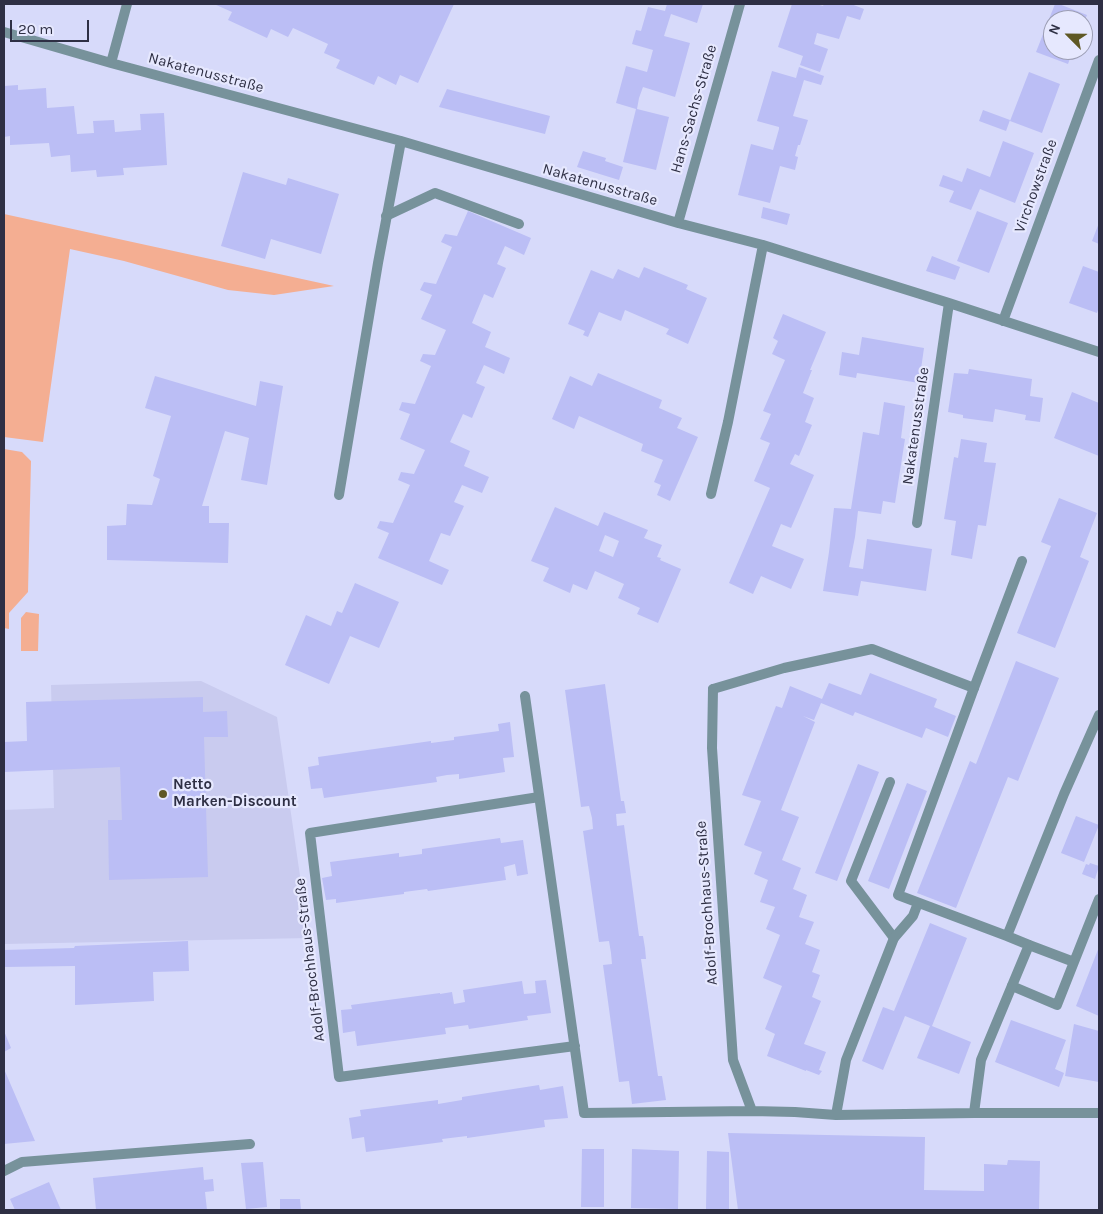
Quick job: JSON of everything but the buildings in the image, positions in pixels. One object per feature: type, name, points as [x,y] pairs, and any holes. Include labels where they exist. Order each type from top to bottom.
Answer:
[{"type":"street","points":[[112,63],[127,4]]},
{"type":"street","name":"Hans-Sachs-Straße","points":[[678,223],[740,4]]},
{"type":"street","name":"Nakatenusstraße","points":[[4,32],[400,141],[678,223],[763,245],[1099,352]]},
{"type":"street","name":"Virchowstraße","points":[[1003,321],[1099,60]]},
{"type":"street","points":[[339,495],[400,141]]},
{"type":"street","points":[[386,216],[435,193],[519,224]]},
{"type":"street","points":[[711,494],[728,422],[763,245]]},
{"type":"street","name":"Nakatenusstraße","points":[[917,523],[949,303]]},
{"type":"street","points":[[1022,561],[898,895],[1074,962]]},
{"type":"street","name":"Adolf-Brochhaus-Straße","points":[[752,1111],[733,1060],[712,748],[713,689],[784,668],[872,649],[974,688]]},
{"type":"street","points":[[524,696],[584,1113],[752,1111],[836,1115],[1099,1113]]},
{"type":"street","points":[[1007,936],[1064,794],[1099,715]]},
{"type":"street","points":[[890,782],[851,880],[894,938]]},
{"type":"street","name":"Adolf-Brochhaus-Straße","points":[[539,797],[310,833],[339,1077],[575,1046]]},
{"type":"street","points":[[1012,986],[1056,1004],[1099,899]]},
{"type":"street","points":[[836,1115],[846,1060],[894,938],[913,916],[918,904]]},
{"type":"street","points":[[974,1113],[980,1060],[1030,945]]},
{"type":"street","points":[[4,1171],[22,1162],[250,1144]]},
{"type":"shaded area","points":[[4,214],[334,286],[274,295],[228,290],[124,261],[70,249],[43,442],[4,437]]},
{"type":"shaded area","points":[[4,449],[22,452],[31,461],[28,592],[9,613],[9,629],[4,628]]},
{"type":"shaded area","points":[[26,612],[39,614],[38,651],[21,651],[21,618]]},
{"type":"shaded area","points":[[201,681],[277,717],[309,938],[4,944],[4,810],[54,808],[51,685]]},
{"type":"place","name":"Netto Marken-Discount","points":[[163,794]]}]
